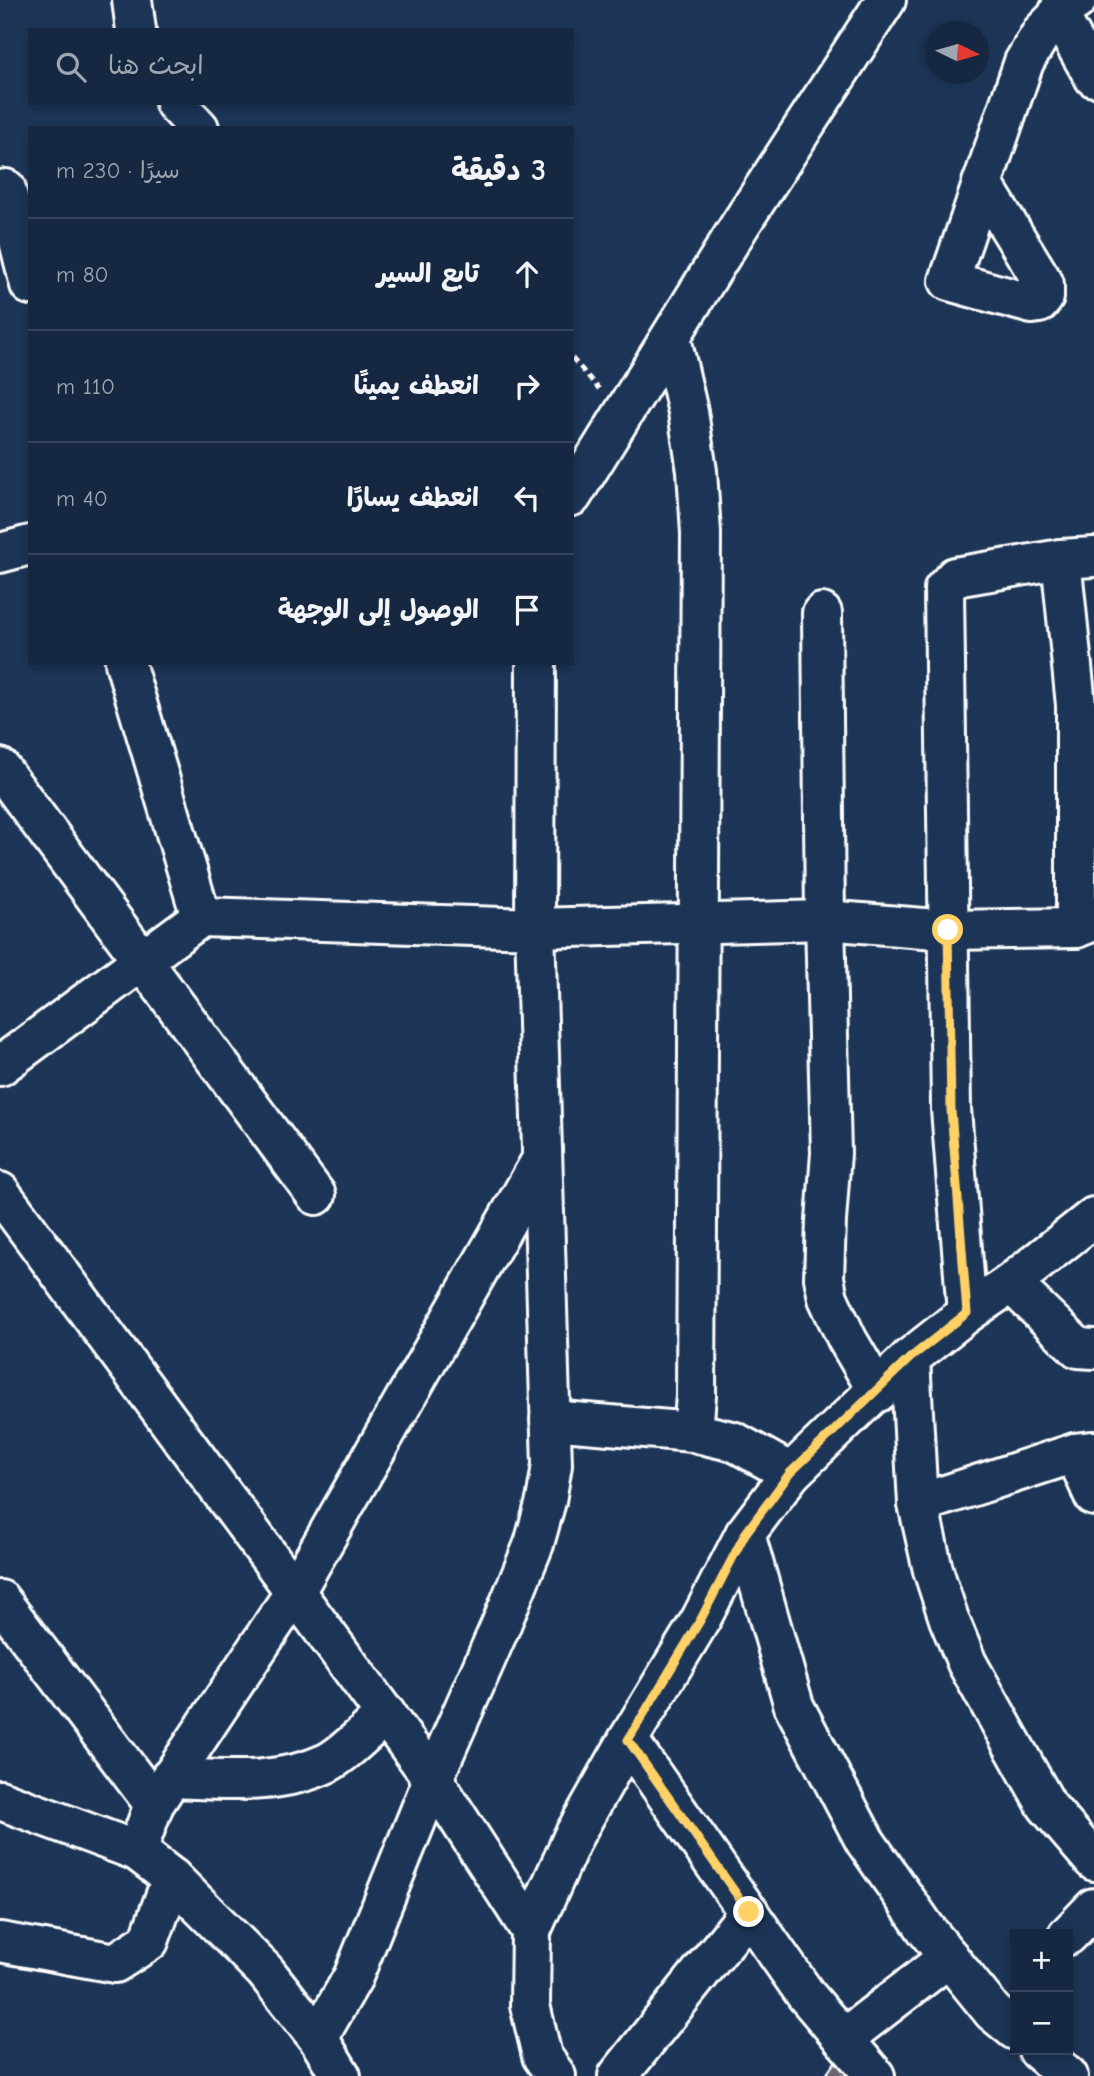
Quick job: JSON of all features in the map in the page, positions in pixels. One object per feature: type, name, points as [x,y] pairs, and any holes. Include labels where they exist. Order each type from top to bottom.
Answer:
[{"type":"street","points":[[132,0],[136,28]]},
{"type":"street","points":[[574,493],[740,225],[886,0]]},
{"type":"street","points":[[982,183],[1024,62],[1042,32],[1067,5],[1094,77]]},
{"type":"street","points":[[176,105],[197,126]]},
{"type":"street","points":[[12,187],[28,274]]},
{"type":"street","points":[[671,338],[688,412],[701,533],[696,1396],[693,1433]]},
{"type":"street","points":[[0,553],[28,546]]},
{"type":"street","points":[[0,1066],[201,917],[535,928],[825,920],[948,930],[1085,924],[1085,702],[1078,558],[956,577],[944,589],[948,930],[951,1110],[967,1313]]},
{"type":"street","points":[[822,613],[825,920],[831,1153],[824,1278],[831,1305],[878,1392]]},
{"type":"street","points":[[126,665],[201,917]]},
{"type":"street","points":[[308,2076],[318,2038],[353,1977],[433,1779],[534,1544],[546,1501],[552,1465],[535,928],[536,665]]},
{"type":"street","points":[[0,768],[316,1195]]},
{"type":"street","points":[[137,1851],[162,1791],[296,1590],[543,1157]]},
{"type":"street","points":[[0,1192],[433,1779],[531,1931]]},
{"type":"street","points":[[556,2076],[542,2056],[530,2005],[531,1931],[573,1837],[701,1619],[745,1534],[790,1473],[878,1392],[910,1358],[1094,1217]]},
{"type":"street","points":[[1011,1283],[1078,1348],[1094,1349]]},
{"type":"street","points":[[910,1358],[918,1504],[933,1570],[949,1619],[967,1663],[1047,1806],[1094,1861]]},
{"type":"street","points":[[550,1420],[693,1433],[735,1443],[790,1473]]},
{"type":"street","points":[[918,1504],[1084,1452],[1094,1496]]},
{"type":"street","points":[[745,1534],[794,1706],[866,1841],[926,1929],[949,1957],[1008,2010]]},
{"type":"street","points":[[0,1600],[162,1791]]},
{"type":"street","points":[[162,1791],[288,1777],[329,1762],[386,1714]]},
{"type":"street","points":[[628,1740],[806,1995],[875,2076]]},
{"type":"street","points":[[0,1800],[137,1851],[172,1878],[265,1971],[318,2038],[341,2076]]},
{"type":"street","points":[[0,1942],[115,1964],[149,1941],[172,1878]]},
{"type":"street","points":[[1073,1930],[1094,1908]]},
{"type":"street","points":[[618,2076],[749,1912]]},
{"type":"street","points":[[843,2039],[949,1957]]},
{"type":"street","points":[[1044,2055],[1068,2076]]},
{"type":"building","points":[[843,2051],[864,2076],[825,2076]]},
{"type":"route","points":[[749,1912],[628,1740],[701,1619],[745,1534],[790,1473],[878,1392],[910,1358],[967,1313],[951,1110],[948,930]]}]
